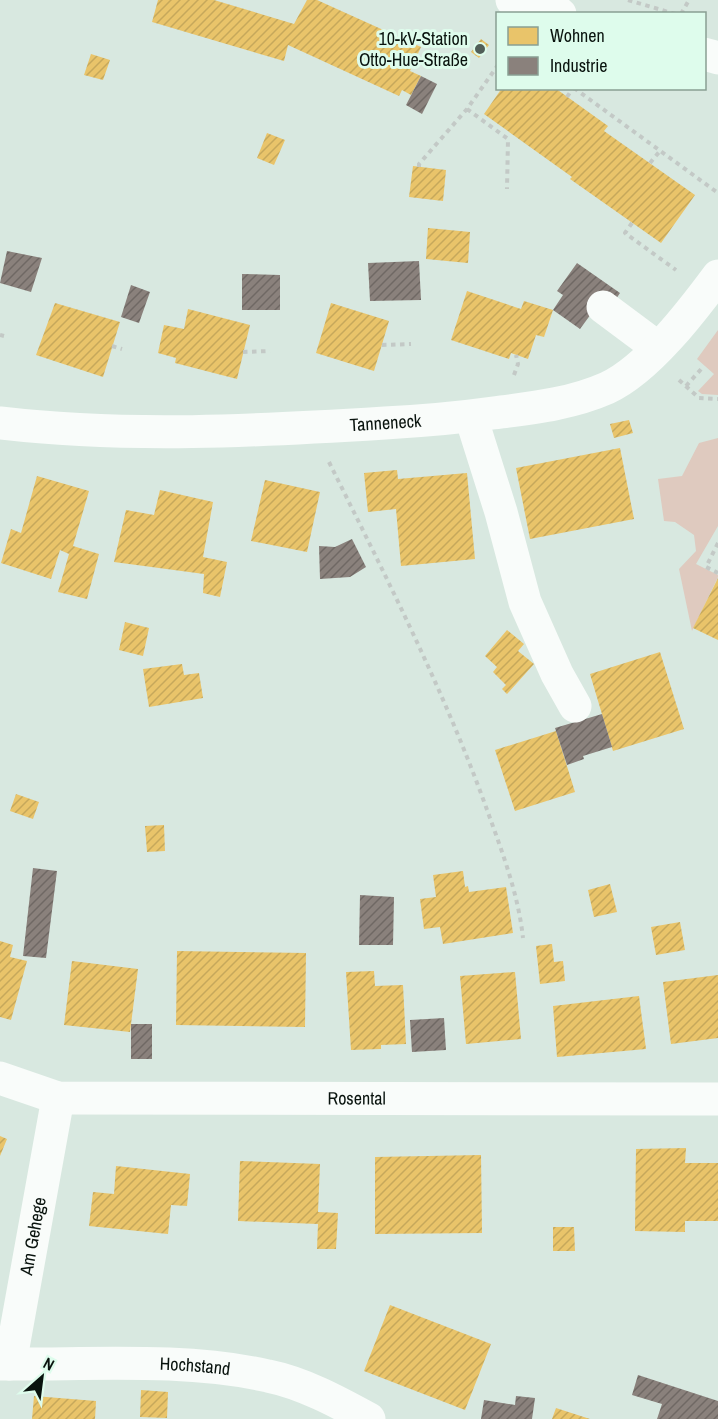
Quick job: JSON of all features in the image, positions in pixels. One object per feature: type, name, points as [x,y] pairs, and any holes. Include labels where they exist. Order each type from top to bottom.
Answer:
[{"type":"street","points":[[512,0],[553,12]]},
{"type":"street","name":"Tanneneck","points":[[0,423],[151,433],[312,429],[471,417],[559,404],[608,387],[631,372],[666,362],[687,316],[718,276]]},
{"type":"street","points":[[603,307],[666,362]]},
{"type":"street","points":[[471,417],[501,512],[525,602],[574,706]]},
{"type":"street","name":"Rosental","points":[[0,1078],[58,1098],[718,1099]]},
{"type":"street","name":"Am Gehege","points":[[5,1364],[58,1098]]},
{"type":"street","name":"Hochstand","points":[[5,1364],[199,1365],[240,1371],[284,1380],[369,1419]]},
{"type":"path","points":[[628,0],[668,12]]},
{"type":"path","points":[[419,167],[418,164],[467,109],[496,68]]},
{"type":"path","points":[[567,97],[571,90]]},
{"type":"path","points":[[573,90],[718,193]]},
{"type":"path","points":[[467,109],[504,131],[508,139],[507,189]]},
{"type":"path","points":[[650,163],[660,151]]},
{"type":"path","points":[[632,223],[625,233],[674,269]]},
{"type":"path","points":[[382,345],[411,344]]},
{"type":"path","points":[[112,346],[122,349]]},
{"type":"path","points":[[243,352],[270,351]]},
{"type":"path","points":[[666,362],[699,398],[718,399]]},
{"type":"path","points":[[686,386],[703,367]]},
{"type":"path","points":[[329,461],[414,636],[473,770],[515,894],[523,938]]},
{"type":"path","points":[[718,543],[706,567],[718,573]]},
{"type":"shaded area","points":[[718,330],[718,395],[702,394],[698,391],[714,374],[697,359]]},
{"type":"shaded area","points":[[718,438],[718,526],[696,564],[718,577],[692,631],[679,569],[696,551],[694,535],[675,522],[664,521],[658,479],[682,476],[699,443]]},
{"type":"building: Wohnen","points":[[158,0],[214,0],[294,24],[307,0],[317,0],[421,47],[410,71],[421,76],[411,95],[402,90],[399,96],[288,45],[284,61],[152,22]]},
{"type":"building: Wohnen","name":"10-kV-Station Otto-Hue-Straße","points":[[481,39],[489,45],[479,58],[471,52]]},
{"type":"building: Wohnen","points":[[91,54],[110,60],[103,80],[84,75]]},
{"type":"building: Wohnen","points":[[501,90],[558,90],[608,126],[604,131],[695,195],[661,243],[570,179],[572,177],[484,114]]},
{"type":"building: Wohnen","points":[[267,133],[285,140],[274,165],[257,158]]},
{"type":"building: Wohnen","points":[[413,166],[446,170],[443,201],[409,197]]},
{"type":"building: Wohnen","points":[[428,228],[470,232],[468,263],[426,259]]},
{"type":"building: Wohnen","points":[[467,291],[521,309],[524,301],[553,310],[544,337],[536,335],[528,359],[511,353],[509,359],[451,340]]},
{"type":"building: Wohnen","points":[[55,303],[120,322],[103,377],[36,355]]},
{"type":"building: Wohnen","points":[[331,303],[389,321],[374,371],[316,353]]},
{"type":"building: Wohnen","points":[[188,309],[250,325],[237,379],[175,363],[176,358],[158,353],[164,325],[184,329]]},
{"type":"building: Wohnen","points":[[629,420],[633,433],[614,438],[610,424]]},
{"type":"building: Wohnen","points":[[620,448],[634,519],[530,539],[516,468]]},
{"type":"building: Wohnen","points":[[397,470],[398,479],[467,473],[475,559],[401,566],[396,509],[368,512],[364,473]]},
{"type":"building: Wohnen","points":[[37,476],[89,491],[73,546],[99,554],[87,599],[58,592],[69,554],[60,550],[51,579],[1,563],[11,529],[21,533]]},
{"type":"building: Wohnen","points":[[265,480],[320,492],[307,552],[251,541]]},
{"type":"building: Wohnen","points":[[160,490],[213,502],[203,557],[227,562],[220,597],[203,593],[204,574],[114,562],[126,510],[154,515]]},
{"type":"building: Wohnen","points":[[718,578],[718,640],[693,628]]},
{"type":"building: Wohnen","points":[[125,622],[149,628],[143,656],[119,650]]},
{"type":"building: Wohnen","points":[[507,630],[524,644],[518,651],[534,664],[507,694],[502,689],[506,685],[493,672],[497,667],[485,656]]},
{"type":"building: Wohnen","points":[[660,652],[684,729],[613,751],[590,674]]},
{"type":"building: Wohnen","points":[[182,664],[184,675],[199,673],[203,698],[149,707],[143,669]]},
{"type":"building: Wohnen","points":[[556,731],[575,792],[515,811],[495,750]]},
{"type":"building: Wohnen","points":[[16,794],[39,802],[33,819],[10,811]]},
{"type":"building: Wohnen","points":[[164,825],[165,851],[147,852],[145,826]]},
{"type":"building: Wohnen","points":[[463,871],[465,887],[468,886],[469,892],[506,887],[513,933],[443,944],[440,927],[424,929],[420,899],[436,897],[433,875]]},
{"type":"building: Wohnen","points":[[610,884],[617,912],[594,917],[588,890]]},
{"type":"building: Wohnen","points":[[680,922],[685,950],[656,955],[651,927]]},
{"type":"building: Wohnen","points":[[0,941],[13,945],[10,957],[27,961],[11,1020],[0,1017]]},
{"type":"building: Wohnen","points":[[552,944],[554,962],[563,961],[565,981],[540,984],[536,946]]},
{"type":"building: Wohnen","points":[[177,951],[306,953],[305,1027],[176,1025]]},
{"type":"building: Wohnen","points":[[72,961],[138,969],[130,1032],[64,1025]]},
{"type":"building: Wohnen","points":[[374,971],[375,986],[403,985],[406,1044],[381,1045],[381,1049],[351,1050],[346,972]]},
{"type":"building: Wohnen","points":[[515,972],[521,1039],[466,1044],[460,976]]},
{"type":"building: Wohnen","points":[[718,975],[718,1038],[671,1044],[663,982]]},
{"type":"building: Wohnen","points":[[639,996],[646,1049],[557,1057],[553,1006]]},
{"type":"building: Wohnen","points":[[0,1136],[7,1139],[0,1156]]},
{"type":"building: Wohnen","points":[[686,1148],[685,1163],[718,1163],[718,1221],[685,1221],[685,1232],[635,1231],[636,1149]]},
{"type":"building: Wohnen","points":[[481,1155],[482,1233],[375,1234],[375,1157]]},
{"type":"building: Wohnen","points":[[240,1161],[320,1164],[318,1212],[338,1213],[336,1249],[317,1249],[318,1224],[238,1221]]},
{"type":"building: Wohnen","points":[[116,1166],[190,1174],[187,1206],[171,1205],[168,1234],[89,1226],[93,1192],[114,1194]]},
{"type":"building: Wohnen","points":[[553,1227],[574,1227],[575,1251],[553,1251]]},
{"type":"building: Wohnen","points":[[390,1305],[491,1344],[465,1410],[364,1371]]},
{"type":"building: Wohnen","points":[[141,1390],[168,1392],[167,1418],[140,1417]]},
{"type":"building: Wohnen","points":[[34,1396],[96,1401],[95,1419],[32,1419]]},
{"type":"building: Wohnen","points":[[556,1408],[590,1419],[552,1419]]},
{"type":"building: Industrie","points":[[421,76],[437,84],[422,114],[406,105]]},
{"type":"building: Industrie","points":[[7,251],[42,258],[31,292],[0,283]]},
{"type":"building: Industrie","points":[[419,261],[421,300],[370,301],[368,263]]},
{"type":"building: Industrie","points":[[577,263],[620,293],[610,308],[591,314],[580,329],[553,310],[563,295],[557,291]]},
{"type":"building: Industrie","points":[[242,274],[280,275],[280,310],[242,310]]},
{"type":"building: Industrie","points":[[131,285],[150,292],[139,323],[121,317]]},
{"type":"building: Industrie","points":[[352,539],[366,567],[350,577],[320,579],[319,546],[335,547]]},
{"type":"building: Industrie","points":[[602,714],[612,747],[583,756],[584,759],[567,765],[555,728]]},
{"type":"building: Industrie","points":[[33,868],[57,871],[46,958],[23,956]]},
{"type":"building: Industrie","points":[[360,895],[394,897],[393,945],[359,945]]},
{"type":"building: Industrie","points":[[444,1018],[446,1050],[412,1052],[410,1020]]},
{"type":"building: Industrie","points":[[131,1024],[152,1024],[152,1059],[131,1059]]},
{"type":"building: Industrie","points":[[638,1375],[718,1401],[718,1419],[657,1419],[662,1404],[632,1395]]},
{"type":"building: Industrie","points":[[516,1396],[535,1398],[532,1419],[481,1419],[484,1400],[515,1405]]},
{"type":"place","name":"10-kV-Station Otto-Hue-Straße","points":[[480,49]]}]
